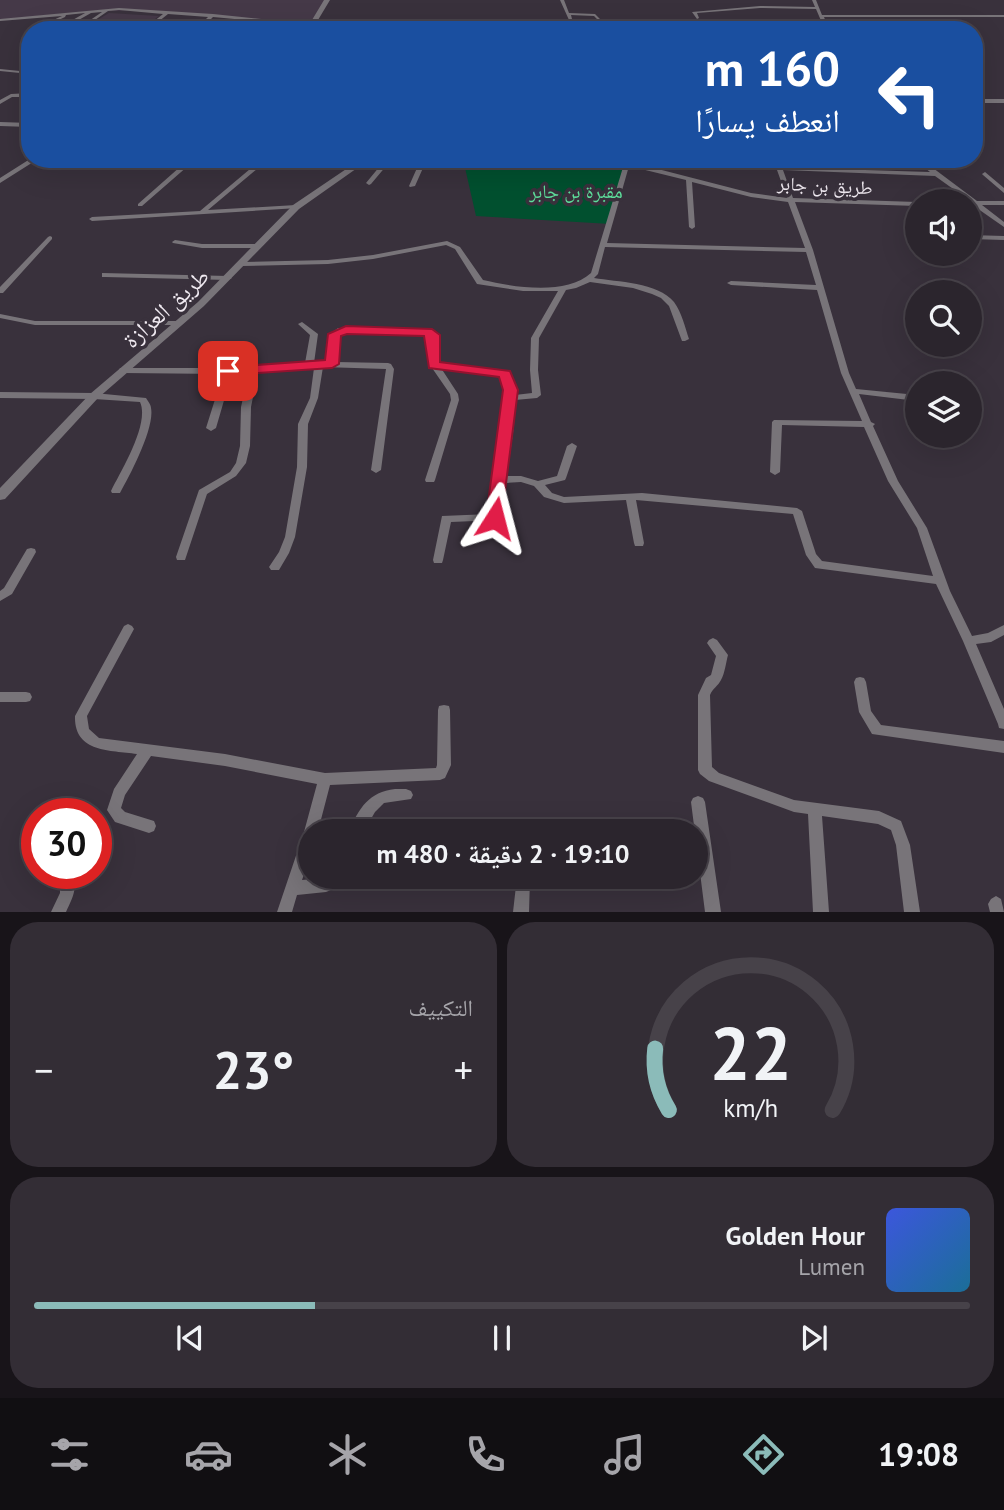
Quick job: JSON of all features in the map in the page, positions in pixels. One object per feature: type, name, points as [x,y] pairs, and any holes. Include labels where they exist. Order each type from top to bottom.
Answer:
[{"type":"street","points":[[314,21],[327,0]]},
{"type":"street","points":[[562,0],[573,21]]},
{"type":"street","points":[[814,0],[823,21]]},
{"type":"street","points":[[698,18],[694,12],[758,7],[817,8]]},
{"type":"street","points":[[0,22],[110,9],[271,21]]},
{"type":"street","points":[[91,21],[110,9]]},
{"type":"street","points":[[73,21],[92,10]]},
{"type":"street","points":[[156,21],[168,12]]},
{"type":"street","points":[[51,21],[66,13]]},
{"type":"street","points":[[570,14],[595,15],[599,20],[621,21]]},
{"type":"street","points":[[206,21],[213,15]]},
{"type":"street","points":[[821,16],[1004,16]]},
{"type":"street","points":[[0,71],[21,72]]},
{"type":"street","points":[[0,102],[11,96],[21,95]]},
{"type":"street","points":[[983,101],[1004,101]]},
{"type":"street","points":[[0,124],[21,125]]},
{"type":"street","points":[[0,181],[21,168]]},
{"type":"street","points":[[140,205],[183,168]]},
{"type":"street","points":[[203,211],[255,168]]},
{"type":"street","name":"طريق العزازة","points":[[0,496],[94,396],[228,278],[296,207],[353,168]]},
{"type":"street","points":[[369,183],[382,168]]},
{"type":"street","points":[[412,186],[420,168]]},
{"type":"street","points":[[591,280],[625,168]]},
{"type":"street","name":"طريق بن جابر","points":[[645,168],[737,193],[790,201],[905,204]]},
{"type":"street","points":[[936,174],[779,168],[808,250],[845,373],[870,424],[893,481],[922,528],[941,581],[1004,724]]},
{"type":"street","points":[[928,168],[954,189]]},
{"type":"street","points":[[985,174],[1004,191]]},
{"type":"street","points":[[689,180],[692,227]]},
{"type":"street","points":[[982,203],[1004,203]]},
{"type":"street","points":[[92,219],[296,207]]},
{"type":"street","points":[[982,210],[1004,225]]},
{"type":"street","points":[[982,237],[1004,238]]},
{"type":"street","points":[[0,291],[50,238]]},
{"type":"street","points":[[175,242],[202,246],[257,246]]},
{"type":"street","points":[[242,264],[328,262],[373,257],[447,243],[458,248],[480,282],[562,290],[572,289],[591,280],[651,290],[666,298],[676,311],[685,339]]},
{"type":"street","points":[[603,245],[808,250]]},
{"type":"street","points":[[104,275],[228,278]]},
{"type":"street","points":[[731,283],[820,288]]},
{"type":"street","points":[[510,398],[537,395],[534,370],[535,338],[562,290]]},
{"type":"street","points":[[0,316],[35,323],[179,323]]},
{"type":"street","points":[[275,567],[284,554],[290,537],[302,467],[303,424],[314,398],[314,334],[302,324]]},
{"type":"street","points":[[332,364],[334,334],[346,330],[433,335],[433,365],[454,394],[455,400],[430,480]]},
{"type":"street","points":[[124,370],[228,371],[332,364],[379,364],[390,369],[376,470]]},
{"type":"street","points":[[433,365],[505,374],[509,378],[510,398],[495,518],[449,517],[444,520],[438,560]]},
{"type":"street","points":[[181,558],[203,492],[233,474],[241,463],[245,446],[246,407],[254,369]]},
{"type":"street","points":[[211,428],[228,371]]},
{"type":"street","points":[[854,391],[905,397]]},
{"type":"street","points":[[0,395],[134,398],[147,404],[145,428],[116,491]]},
{"type":"street","points":[[775,472],[778,422],[870,424]]},
{"type":"street","points":[[501,480],[521,479],[538,484],[561,478],[572,446]]},
{"type":"street","points":[[538,484],[548,495],[564,500],[630,497],[797,511],[811,555],[819,565],[941,581]]},
{"type":"street","points":[[630,497],[639,543]]},
{"type":"street","points":[[0,597],[8,591],[31,552]]},
{"type":"street","points":[[128,629],[82,716],[80,727],[85,736],[97,743],[225,760],[325,779],[440,774],[444,765],[444,710]]},
{"type":"street","points":[[969,641],[991,637],[1004,630]]},
{"type":"street","points":[[713,643],[722,655],[716,678],[710,682],[704,695],[705,770],[714,777],[794,806],[879,818],[896,826],[903,845],[912,912]]},
{"type":"street","points":[[860,682],[863,707],[877,730],[1004,747]]},
{"type":"street","points":[[0,696],[26,696]]},
{"type":"street","points":[[147,751],[119,793],[114,810],[120,817],[149,826]]},
{"type":"street","points":[[314,819],[325,779]]},
{"type":"street","points":[[363,819],[380,796],[406,795]]},
{"type":"street","points":[[698,802],[713,912]]},
{"type":"street","points":[[815,809],[821,912]]},
{"type":"street","points":[[284,912],[298,874]]},
{"type":"street","points":[[58,912],[67,889]]},
{"type":"street","points":[[521,912],[522,889]]},
{"type":"shaded area","points":[[0,0],[327,0],[314,21],[274,21],[137,10],[66,13],[0,20]]},
{"type":"shaded area","points":[[109,13],[159,16],[152,21],[96,21]]},
{"type":"green space","name":"مقبرة بن جابر","points":[[465,168],[625,168],[611,224],[476,216]]},
{"type":"route","points":[[228,371],[332,364],[334,334],[346,330],[427,332],[433,335],[433,365],[505,374],[509,378],[510,390],[495,518]]}]
